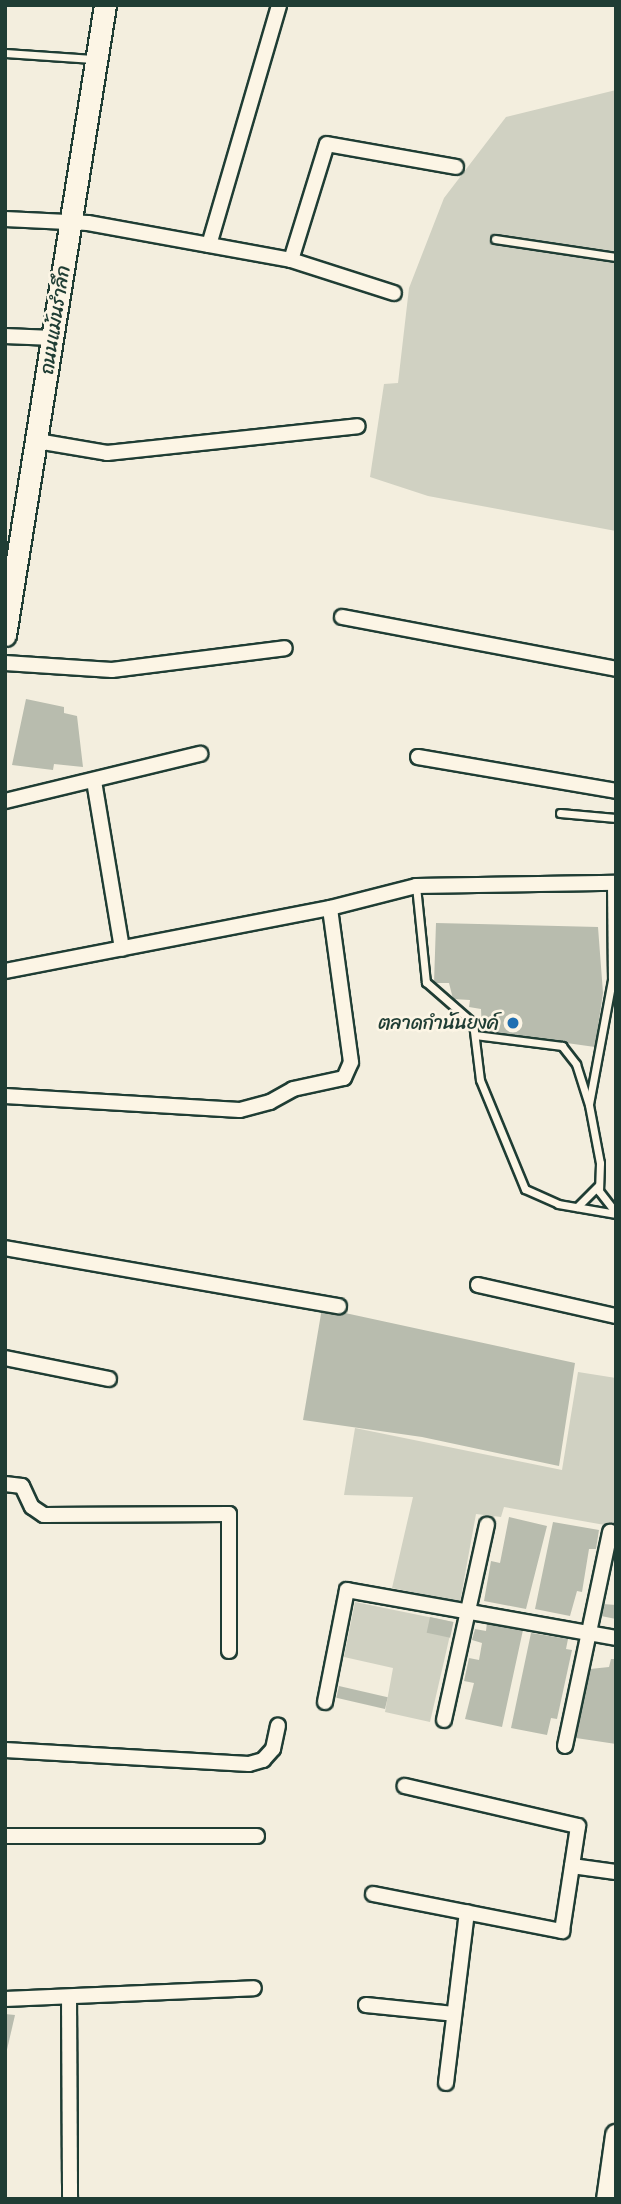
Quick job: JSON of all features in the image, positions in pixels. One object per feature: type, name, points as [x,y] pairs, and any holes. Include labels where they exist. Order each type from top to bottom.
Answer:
[{"type":"street","name":"ถนนแม้นรำลึก","points":[[5,635],[105,5]]},
{"type":"street","points":[[209,245],[279,5]]},
{"type":"street","points":[[291,260],[327,144],[456,167]]},
{"type":"street","points":[[5,219],[70,225],[88,223],[291,260],[394,293]]},
{"type":"street","points":[[5,336],[53,338]]},
{"type":"street","points":[[37,441],[107,453],[358,426]]},
{"type":"street","points":[[342,617],[616,669]]},
{"type":"street","points":[[5,663],[112,670],[285,648]]},
{"type":"street","points":[[5,801],[200,754]]},
{"type":"street","points":[[418,757],[616,790]]},
{"type":"street","points":[[94,780],[122,949]]},
{"type":"street","points":[[5,971],[330,908],[416,886],[613,883]]},
{"type":"street","points":[[5,1096],[240,1110],[271,1102],[293,1089],[344,1078],[351,1062],[330,908]]},
{"type":"street","points":[[5,1248],[339,1306]]},
{"type":"street","points":[[478,1285],[616,1316]]},
{"type":"street","points":[[5,1358],[109,1379]]},
{"type":"street","points":[[5,1484],[22,1486],[32,1507],[44,1516],[229,1514],[229,1651]]},
{"type":"street","points":[[444,1720],[487,1525]]},
{"type":"street","points":[[565,1746],[610,1532]]},
{"type":"street","points":[[326,1702],[347,1590],[616,1638]]},
{"type":"street","points":[[5,1750],[249,1763],[263,1760],[273,1749],[278,1726]]},
{"type":"street","points":[[373,1894],[562,1931],[578,1826],[405,1786]]},
{"type":"street","points":[[5,1836],[257,1836]]},
{"type":"street","points":[[572,1866],[616,1872]]},
{"type":"street","points":[[446,2084],[467,1912]]},
{"type":"street","points":[[5,1999],[254,1988]]},
{"type":"street","points":[[69,1997],[70,2199]]},
{"type":"street","points":[[366,2005],[454,2014]]},
{"type":"street","points":[[607,2199],[616,2135]]},
{"type":"lane","points":[[5,53],[97,60]]},
{"type":"lane","points":[[495,239],[616,257]]},
{"type":"lane","points":[[561,813],[616,818]]},
{"type":"lane","points":[[589,1105],[614,980],[613,883]]},
{"type":"lane","points":[[416,886],[426,982],[473,1023],[480,1080],[525,1189],[577,1207],[616,1214]]},
{"type":"lane","points":[[475,1035],[562,1046],[576,1064],[589,1105],[600,1163],[599,1185],[616,1214]]},
{"type":"lane","points":[[577,1207],[599,1185]]},
{"type":"shaded area","points":[[616,90],[616,531],[428,496],[370,477],[384,384],[398,383],[409,288],[444,198],[506,117]]},
{"type":"shaded area","points":[[578,1372],[616,1378],[616,1527],[504,1507],[501,1517],[476,1514],[460,1602],[392,1588],[413,1497],[344,1495],[355,1428],[562,1470]]},
{"type":"shaded area","points":[[355,1602],[453,1622],[430,1722],[385,1712],[393,1668],[344,1657]]},
{"type":"building","points":[[26,699],[64,707],[64,713],[77,716],[83,767],[54,764],[53,770],[12,765]]},
{"type":"building","points":[[436,923],[598,927],[603,993],[595,1047],[482,1031],[481,1009],[469,1007],[470,1000],[453,999],[449,983],[434,983]]},
{"type":"building","points":[[322,1308],[575,1363],[559,1466],[422,1437],[303,1420]]},
{"type":"building","points":[[509,1517],[547,1526],[526,1609],[484,1601],[491,1561],[500,1563]]},
{"type":"building","points":[[553,1522],[599,1530],[596,1549],[589,1549],[582,1592],[577,1591],[570,1616],[535,1609]]},
{"type":"building","points":[[603,1604],[616,1605],[616,1619],[601,1616]]},
{"type":"building","points":[[430,1617],[453,1622],[450,1638],[427,1633]]},
{"type":"building","points":[[487,1622],[523,1630],[502,1727],[465,1719],[474,1683],[464,1681],[469,1658],[479,1660],[482,1643],[472,1640],[475,1629],[486,1631]]},
{"type":"building","points":[[531,1633],[568,1639],[566,1649],[572,1650],[557,1719],[551,1718],[547,1735],[511,1728]]},
{"type":"building","points":[[611,1659],[616,1659],[616,1744],[576,1738],[590,1669],[609,1667]]},
{"type":"building","points":[[339,1686],[388,1697],[385,1709],[336,1698]]},
{"type":"building","points":[[5,2014],[15,2015],[6,2054],[5,2054]]},
{"type":"place","name":"ตลาดกำนันยงค์","points":[[513,1023]]}]
